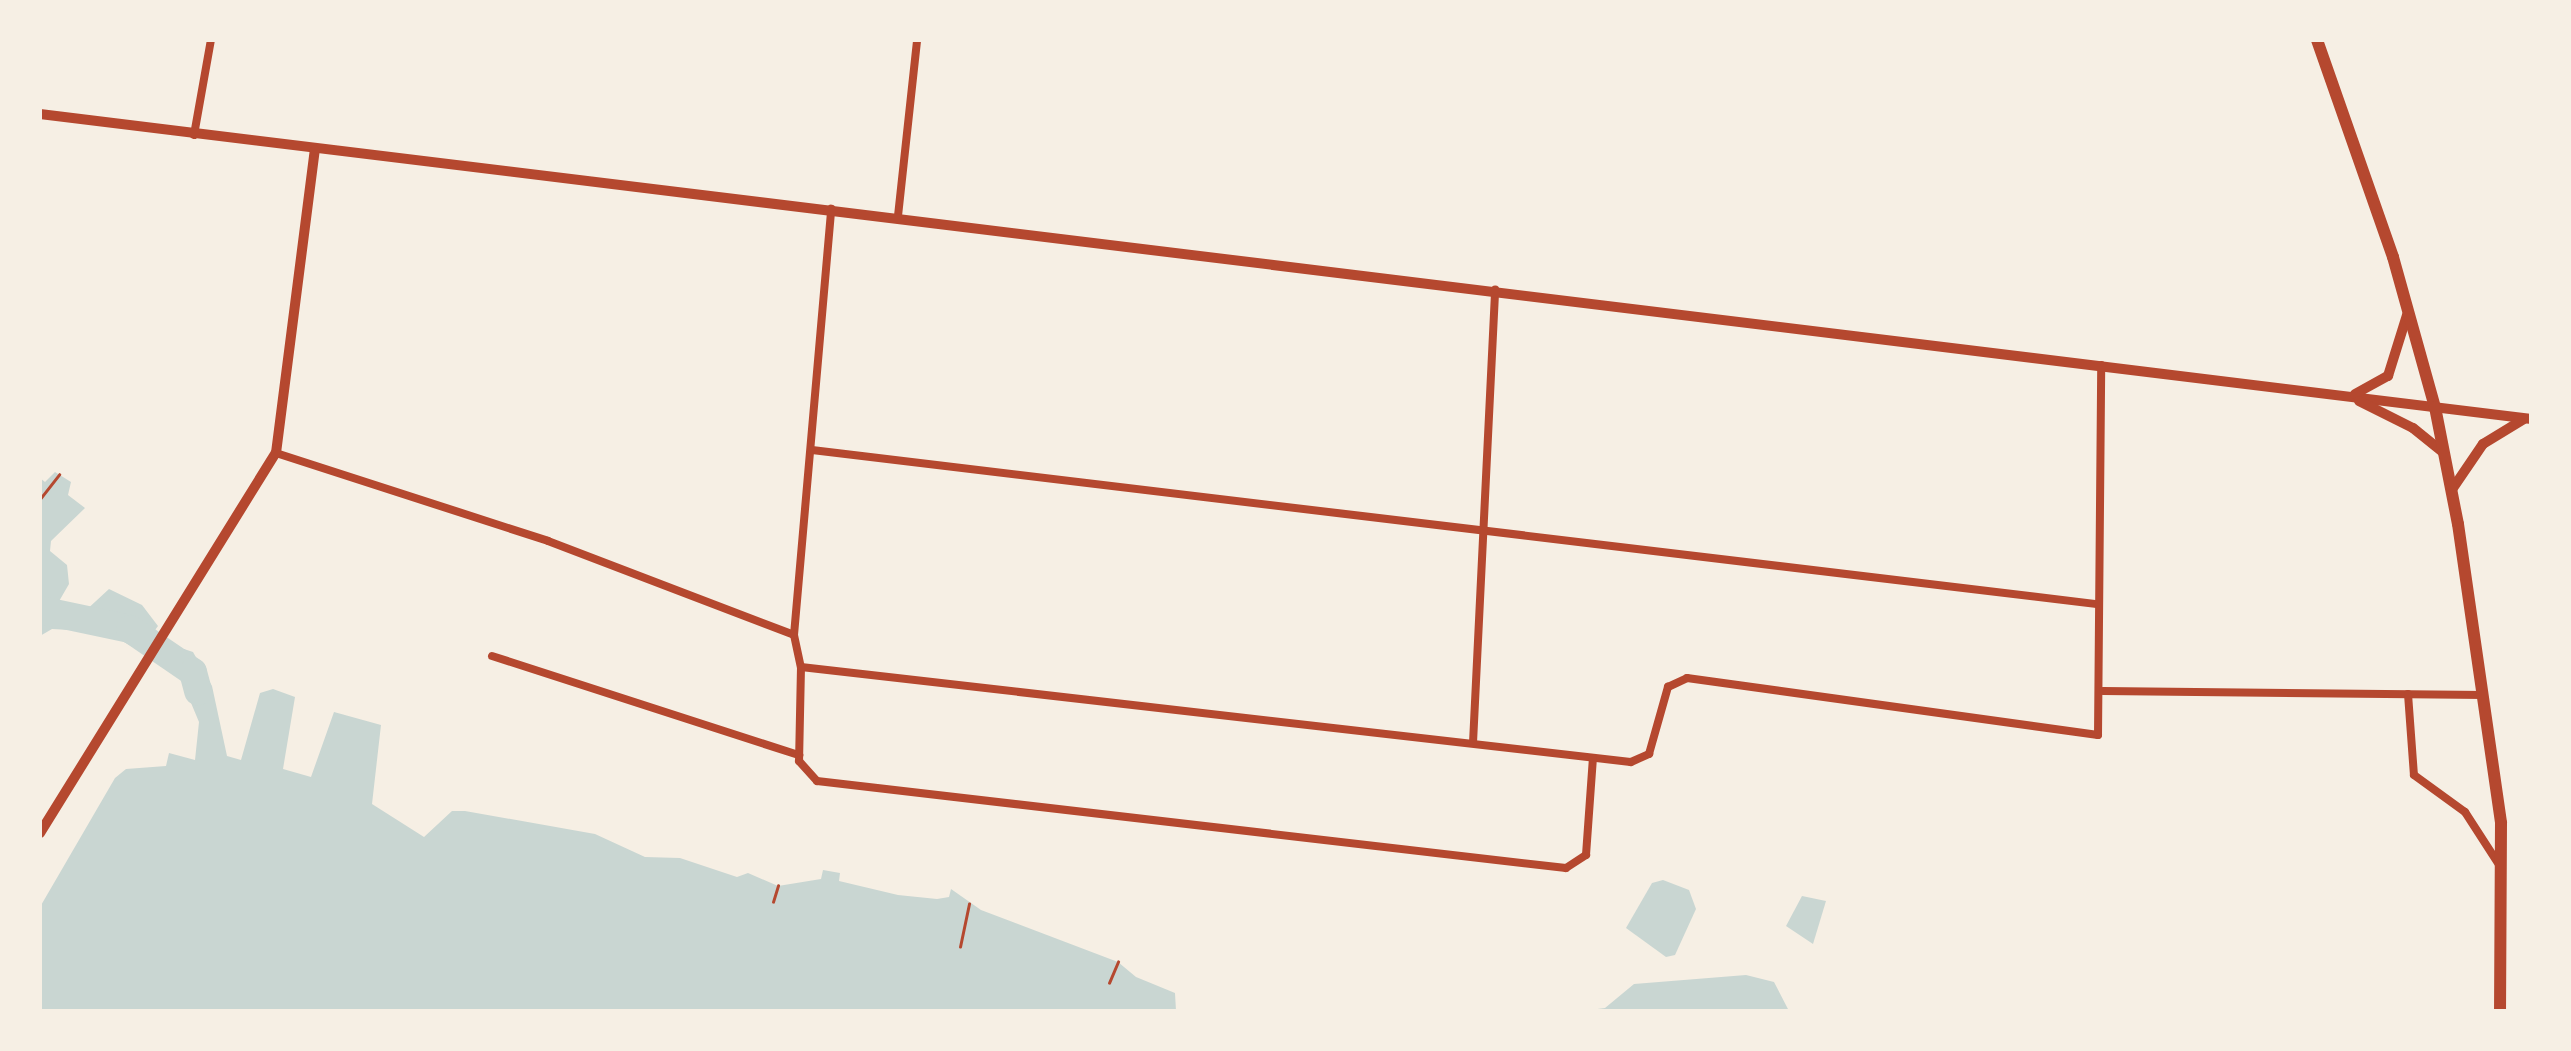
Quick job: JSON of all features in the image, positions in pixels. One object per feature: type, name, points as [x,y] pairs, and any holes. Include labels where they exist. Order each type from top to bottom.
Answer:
[{"type":"main road","points":[[2318,40],[2408,309],[2444,453],[2485,695],[2504,872],[2500,1011]]},
{"type":"street","points":[[194,135],[211,40]]},
{"type":"street","points":[[898,216],[917,40]]},
{"type":"street","points":[[40,114],[314,150],[898,216],[2528,419]]},
{"type":"street","points":[[40,833],[178,618],[276,453],[314,150]]},
{"type":"street","points":[[830,208],[794,635],[801,667],[799,755],[804,774],[836,784],[1566,868],[1586,856],[1594,758]]},
{"type":"street","points":[[1472,743],[1495,290]]},
{"type":"street","points":[[2349,396],[2388,376],[2402,350],[2408,309]]},
{"type":"street","points":[[801,667],[1631,762],[1649,754],[1662,697],[1675,680],[1688,678],[2098,735],[2103,690],[2095,604],[2101,365]]},
{"type":"street","points":[[2349,396],[2414,428],[2444,453]]},
{"type":"street","points":[[2451,491],[2482,444],[2528,419]]},
{"type":"street","points":[[812,450],[2095,604]]},
{"type":"street","points":[[276,453],[548,541],[794,635]]},
{"type":"street","points":[[492,656],[799,755]]},
{"type":"street","points":[[2103,690],[2485,695]]},
{"type":"street","points":[[2408,694],[2414,774],[2466,812],[2504,872]]},
{"type":"path","points":[[40,499],[59,475]]},
{"type":"path","points":[[774,902],[778,886]]},
{"type":"path","points":[[960,947],[969,904]]},
{"type":"path","points":[[1109,983],[1118,962]]},
{"type":"shaded area","points":[[55,472],[71,482],[68,495],[85,508],[51,541],[50,551],[67,565],[69,584],[58,603],[83,613],[109,589],[142,605],[158,626],[140,651],[106,632],[52,629],[40,636],[40,478],[45,482]]},
{"type":"shaded area","points":[[184,649],[193,652],[212,686],[227,756],[241,760],[260,693],[273,689],[295,697],[283,769],[311,777],[334,712],[381,725],[372,804],[424,837],[452,811],[465,811],[595,834],[645,857],[680,858],[737,877],[748,873],[778,886],[821,879],[823,870],[840,873],[839,881],[898,895],[937,899],[949,897],[951,889],[981,910],[1118,962],[1136,977],[1175,993],[1176,1011],[40,1011],[40,907],[115,778],[126,769],[166,766],[169,753],[195,760],[199,722],[181,679]]},
{"type":"shaded area","points":[[1663,880],[1689,890],[1696,909],[1675,955],[1666,957],[1626,928],[1652,883]]},
{"type":"shaded area","points":[[1802,896],[1826,901],[1813,944],[1786,926]]},
{"type":"shaded area","points":[[1746,975],[1774,982],[1789,1011],[1582,1011],[1605,1008],[1634,984]]},
{"type":"waterway","points":[[40,610],[130,629],[193,672],[198,691]]}]
